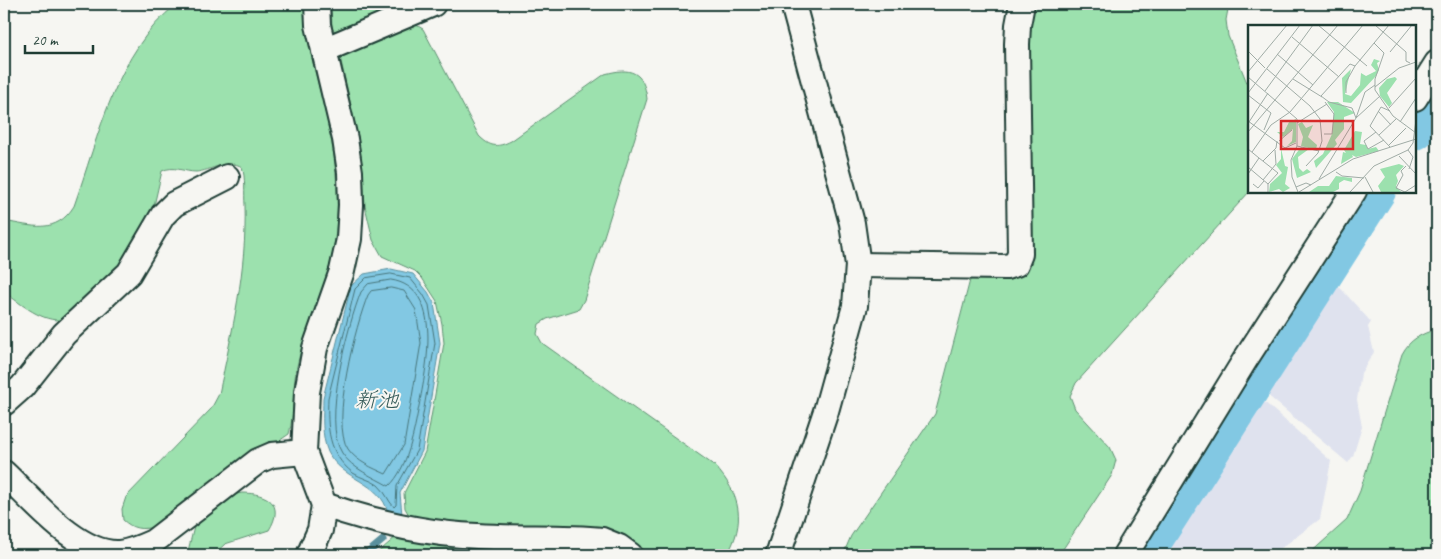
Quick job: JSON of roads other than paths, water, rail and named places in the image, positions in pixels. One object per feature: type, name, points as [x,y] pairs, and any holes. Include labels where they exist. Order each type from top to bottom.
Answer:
[{"type":"street","points":[[309,555],[320,530],[324,505],[304,452],[310,370],[342,272],[349,238],[351,205],[350,172],[345,139],[318,25],[317,4]]},
{"type":"street","points":[[324,50],[433,4]]},
{"type":"street","points":[[778,555],[826,411],[855,306],[858,265],[852,223],[793,4]]},
{"type":"street","points":[[858,265],[1006,267],[1016,264],[1020,254],[1017,44],[1022,4]]},
{"type":"street","points":[[1416,96],[1437,63]]},
{"type":"street","points":[[4,404],[22,386],[64,334],[129,273],[163,215],[174,204],[227,177]]},
{"type":"street","points":[[1125,555],[1245,360],[1353,192]]},
{"type":"street","points":[[4,473],[60,526],[86,545],[102,551],[119,553],[137,550],[152,542],[258,462],[272,456],[304,452]]},
{"type":"street","points":[[324,505],[357,516],[447,533],[476,536],[602,540],[619,547],[630,555]]},
{"type":"water","name":"新池","points":[[391,269],[413,274],[428,292],[434,303],[440,343],[422,451],[400,493],[402,515],[388,513],[384,502],[378,494],[334,462],[326,446],[323,425],[323,398],[351,286],[364,274]]},
{"type":"waterway","points":[[1416,128],[1437,95]]},
{"type":"waterway","points":[[1143,555],[1375,192]]},
{"type":"waterway","points":[[365,555],[383,540]]}]
